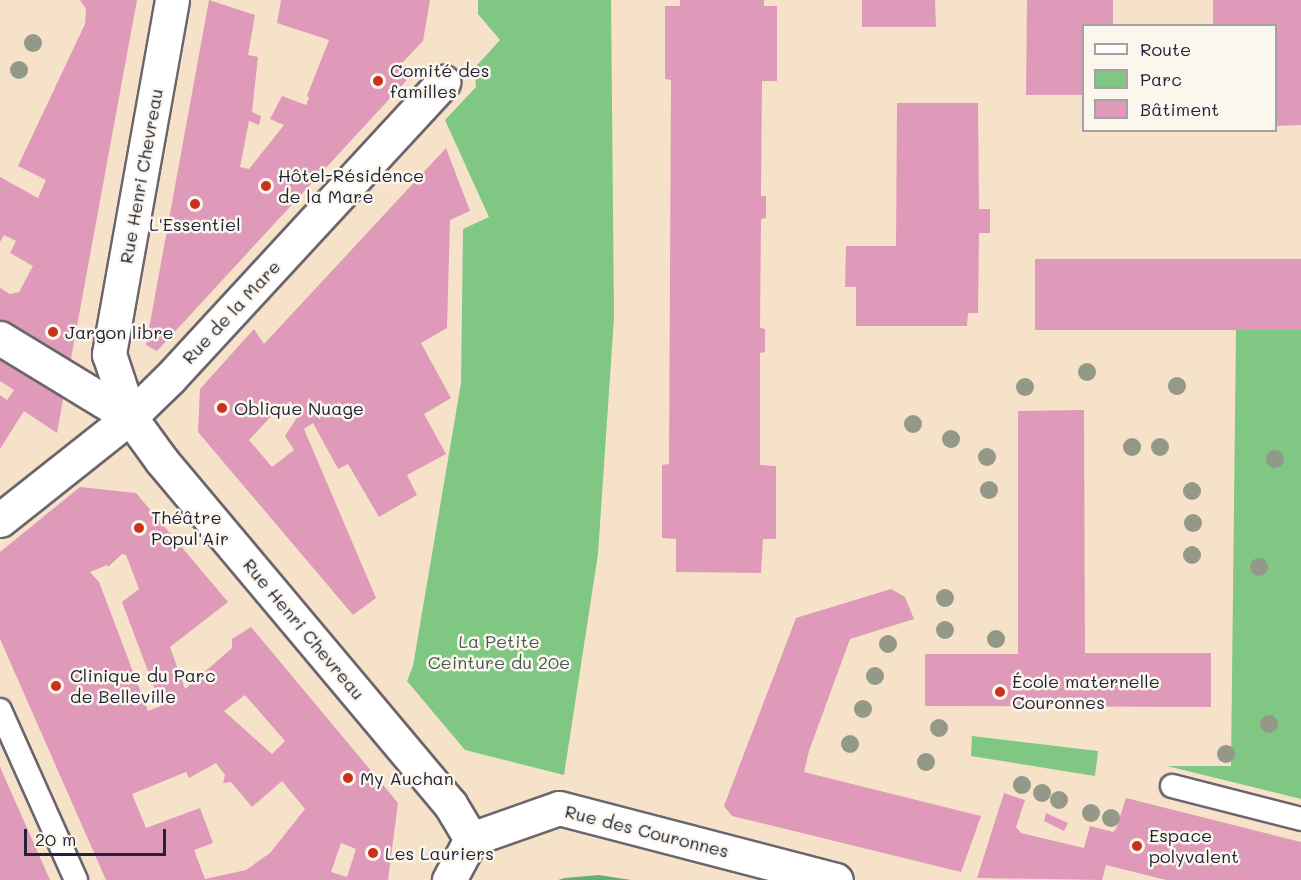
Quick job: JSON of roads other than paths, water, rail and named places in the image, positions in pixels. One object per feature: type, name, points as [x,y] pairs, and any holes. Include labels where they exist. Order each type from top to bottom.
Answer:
[{"type":"street","name":"Rue Henri Chevreau","points":[[172,0],[109,354],[130,417],[162,461],[450,804],[471,839]]},
{"type":"street","name":"Rue de la Mare","points":[[0,520],[130,417],[170,378],[442,82]]},
{"type":"street","points":[[0,338],[130,417]]},
{"type":"street","name":"Rue des Couronnes","points":[[471,839],[559,807],[836,880]]},
{"type":"street","points":[[449,880],[471,839]]},
{"type":"lane","points":[[0,710],[76,880]]},
{"type":"lane","points":[[1172,786],[1301,819]]},
{"type":"place","name":"Comité des familles","points":[[378,81]]},
{"type":"place","name":"Hôtel-Résidence de la Mare","points":[[266,186]]},
{"type":"place","name":"L'Essentiel","points":[[195,204]]},
{"type":"place","name":"Jargon libre","points":[[53,332]]},
{"type":"place","name":"Oblique Nuage","points":[[222,408]]},
{"type":"place","name":"Théâtre Popul'Air","points":[[139,528]]},
{"type":"place","name":"Clinique du Parc de Belleville","points":[[56,686]]},
{"type":"place","name":"École maternelle Couronnes","points":[[1000,692]]},
{"type":"place","name":"My Auchan","points":[[348,778]]},
{"type":"place","name":"Espace polyvalent","points":[[1137,846]]},
{"type":"place","name":"Les Lauriers","points":[[373,853]]},
{"type":"park label","name":"La Petite Ceinture du 20e","points":[[499,652]]}]
